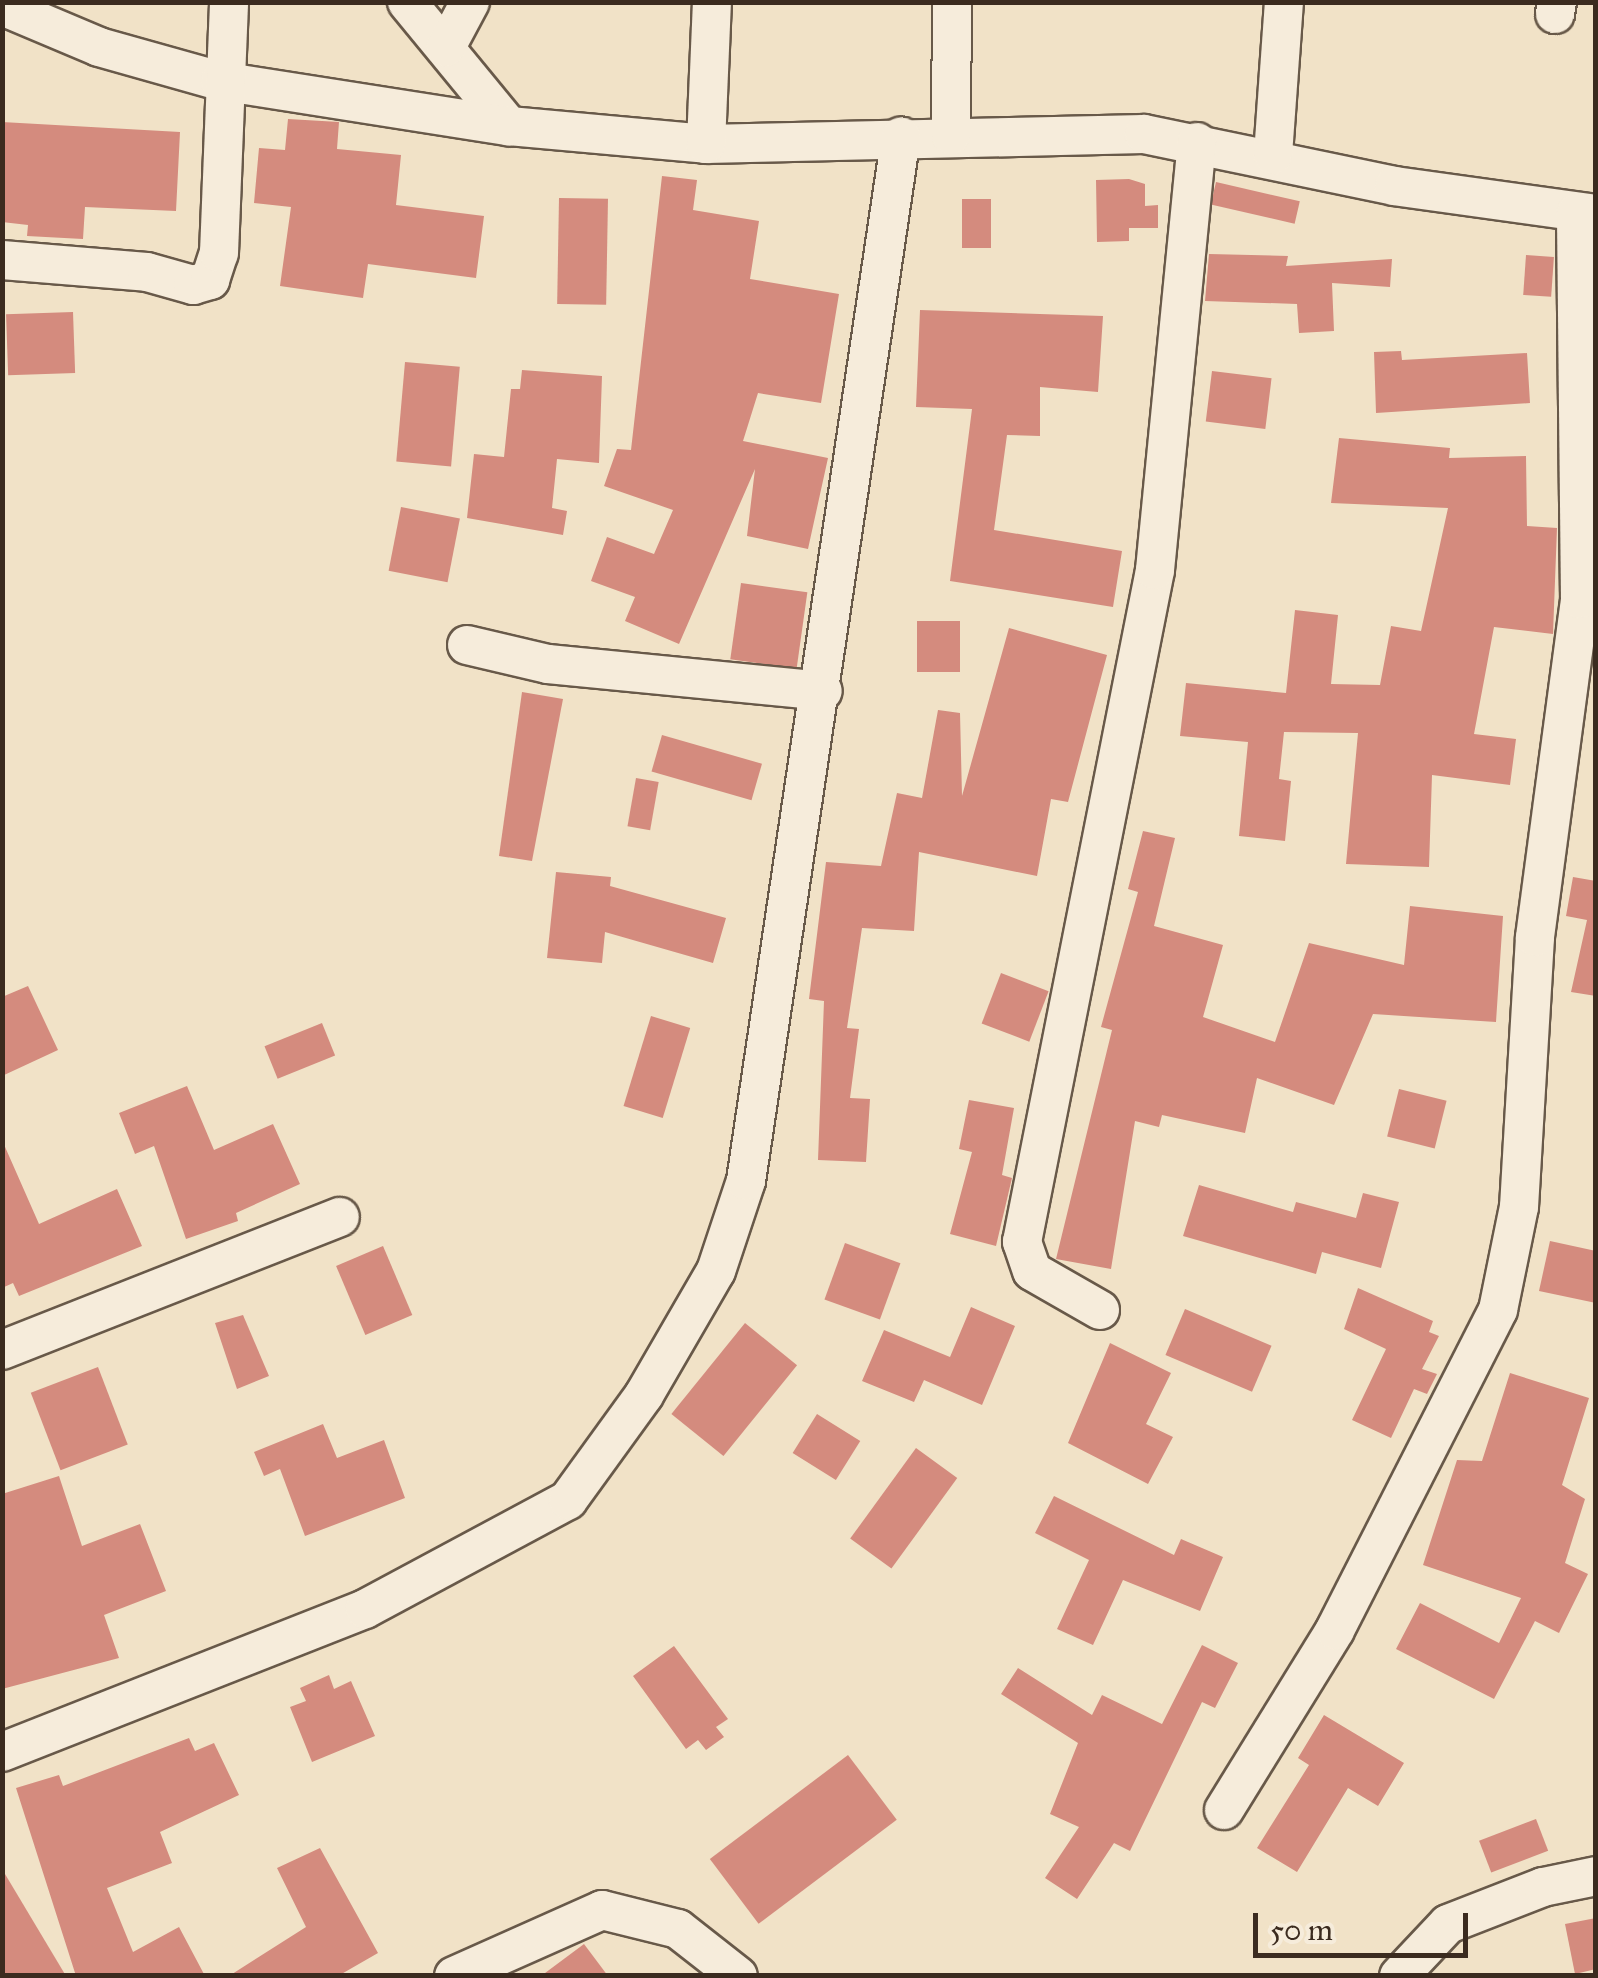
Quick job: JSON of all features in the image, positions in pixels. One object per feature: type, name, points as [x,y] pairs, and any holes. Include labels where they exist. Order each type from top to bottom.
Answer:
[{"type":"street","points":[[2,260],[147,272],[193,286],[210,280],[219,254],[220,81],[229,2]]},
{"type":"street","points":[[407,2],[509,126]]},
{"type":"street","points":[[446,46],[470,2]]},
{"type":"street","points":[[706,144],[712,2]]},
{"type":"street","points":[[951,135],[952,2]]},
{"type":"street","points":[[1273,156],[1284,2]]},
{"type":"street","points":[[2,6],[99,48],[220,81],[509,126],[706,144],[901,136],[1144,134],[1273,156],[1394,186],[1586,214],[1580,599],[1534,938],[1519,1207],[1498,1310],[1335,1630],[1224,1810]]},
{"type":"street","points":[[2,1752],[365,1609],[568,1500],[644,1395],[716,1271],[746,1181],[823,691],[901,136]]},
{"type":"street","points":[[1100,1310],[1032,1271],[1022,1242],[1155,570],[1197,142]]},
{"type":"street","points":[[466,645],[548,664],[823,691]]},
{"type":"street","points":[[2,1350],[340,1217]]},
{"type":"street","points":[[1399,1976],[1448,1924],[1543,1887],[1596,1876]]},
{"type":"street","points":[[454,1976],[602,1910],[678,1929],[738,1976]]},
{"type":"building","points":[[288,119],[339,122],[337,149],[401,155],[396,205],[484,216],[476,278],[368,264],[363,298],[280,286],[291,207],[254,203],[259,148],[285,150]]},
{"type":"building","points":[[2,122],[180,132],[176,211],[85,207],[83,239],[27,236],[28,225],[2,222]]},
{"type":"building","points":[[662,176],[697,180],[693,210],[759,221],[750,279],[839,294],[821,403],[758,393],[743,441],[828,458],[808,549],[747,536],[755,469],[679,644],[625,621],[635,597],[591,581],[607,537],[654,554],[673,510],[604,486],[617,449],[631,450]]},
{"type":"building","points":[[1129,179],[1145,184],[1145,206],[1158,205],[1158,228],[1129,228],[1129,241],[1097,242],[1096,180]]},
{"type":"building","points":[[1216,182],[1300,201],[1295,224],[1211,204]]},
{"type":"building","points":[[559,198],[608,199],[606,305],[557,304]]},
{"type":"building","points":[[962,199],[991,199],[991,248],[962,248]]},
{"type":"building","points":[[1209,254],[1288,256],[1286,266],[1392,259],[1390,287],[1332,283],[1334,331],[1299,333],[1297,304],[1205,301]]},
{"type":"building","points":[[1526,255],[1554,257],[1551,297],[1523,295]]},
{"type":"building","points":[[920,310],[1103,316],[1098,392],[1040,387],[1040,436],[1007,435],[994,530],[1122,551],[1113,607],[950,581],[972,409],[916,407]]},
{"type":"building","points":[[73,312],[75,373],[8,375],[6,314]]},
{"type":"building","points":[[1401,351],[1402,360],[1527,353],[1530,403],[1376,413],[1374,352]]},
{"type":"building","points":[[405,362],[460,367],[451,466],[396,462]]},
{"type":"building","points":[[522,370],[602,376],[599,463],[557,459],[552,508],[567,511],[563,535],[467,518],[474,454],[504,457],[511,389],[520,389]]},
{"type":"building","points":[[1212,371],[1272,378],[1265,429],[1206,422]]},
{"type":"building","points":[[1339,438],[1450,448],[1449,458],[1526,456],[1527,526],[1557,528],[1553,634],[1494,627],[1474,734],[1516,739],[1510,785],[1432,775],[1429,867],[1346,864],[1358,733],[1284,732],[1279,779],[1291,781],[1285,841],[1239,836],[1248,742],[1180,736],[1186,683],[1286,693],[1295,610],[1338,615],[1331,684],[1380,685],[1391,626],[1421,631],[1448,508],[1331,503]]},
{"type":"building","points":[[401,507],[460,518],[447,582],[389,571]]},
{"type":"building","points":[[741,583],[807,592],[797,669],[730,659]]},
{"type":"building","points":[[917,621],[960,621],[960,672],[917,672]]},
{"type":"building","points":[[1009,628],[1107,655],[1068,802],[1051,799],[1037,876],[919,852],[914,931],[862,928],[847,1028],[859,1029],[850,1098],[870,1099],[866,1162],[818,1160],[824,1001],[809,999],[826,862],[881,866],[897,793],[922,798],[938,710],[960,713],[962,796]]},
{"type":"building","points":[[522,692],[563,699],[532,861],[499,856]]},
{"type":"building","points":[[662,735],[762,764],[751,800],[652,772]]},
{"type":"building","points":[[636,778],[659,782],[650,830],[627,826]]},
{"type":"building","points":[[1143,831],[1175,838],[1154,926],[1223,945],[1203,1017],[1275,1042],[1309,943],[1404,965],[1410,906],[1503,916],[1496,1022],[1373,1014],[1334,1105],[1257,1078],[1245,1133],[1162,1115],[1159,1127],[1135,1121],[1111,1269],[1056,1259],[1112,1030],[1101,1027],[1138,892],[1128,889]]},
{"type":"building","points":[[556,872],[611,877],[610,886],[726,918],[713,963],[605,932],[602,963],[547,958]]},
{"type":"building","points":[[1573,877],[1596,881],[1596,996],[1571,992],[1587,920],[1566,916]]},
{"type":"building","points":[[1001,973],[1049,991],[1029,1042],[982,1023]]},
{"type":"building","points":[[28,986],[58,1050],[2,1076],[2,997]]},
{"type":"building","points":[[651,1016],[690,1028],[663,1118],[624,1106]]},
{"type":"building","points":[[322,1023],[335,1055],[278,1079],[265,1046]]},
{"type":"building","points":[[187,1086],[214,1150],[273,1124],[300,1184],[236,1213],[238,1221],[186,1239],[154,1146],[135,1154],[119,1113]]},
{"type":"building","points":[[1399,1089],[1447,1101],[1435,1148],[1387,1137]]},
{"type":"building","points":[[969,1100],[1014,1108],[1002,1175],[1012,1178],[996,1246],[950,1234],[972,1152],[959,1149]]},
{"type":"building","points":[[2,1140],[39,1224],[117,1189],[142,1246],[19,1296],[13,1283],[2,1288]]},
{"type":"building","points":[[1199,1185],[1293,1212],[1296,1202],[1356,1218],[1363,1193],[1399,1202],[1381,1268],[1322,1252],[1316,1274],[1183,1236]]},
{"type":"building","points":[[1550,1241],[1596,1251],[1596,1303],[1539,1291]]},
{"type":"building","points":[[845,1243],[900,1263],[880,1320],[824,1299]]},
{"type":"building","points":[[383,1246],[412,1315],[365,1335],[336,1266]]},
{"type":"building","points":[[1358,1288],[1433,1321],[1429,1332],[1439,1336],[1422,1369],[1437,1374],[1427,1394],[1414,1389],[1391,1438],[1352,1420],[1386,1349],[1344,1329]]},
{"type":"building","points":[[971,1307],[1015,1326],[982,1405],[924,1380],[914,1402],[862,1381],[884,1330],[950,1357]]},
{"type":"building","points":[[1185,1309],[1272,1346],[1252,1392],[1165,1355]]},
{"type":"building","points":[[243,1315],[269,1376],[237,1389],[215,1323]]},
{"type":"building","points":[[745,1323],[797,1365],[723,1456],[671,1414]]},
{"type":"building","points":[[1110,1343],[1171,1373],[1146,1424],[1173,1437],[1148,1484],[1068,1443]]},
{"type":"building","points":[[98,1367],[128,1444],[61,1470],[31,1393]]},
{"type":"building","points":[[1510,1373],[1589,1398],[1562,1485],[1585,1499],[1565,1563],[1588,1574],[1559,1633],[1535,1621],[1494,1699],[1396,1649],[1420,1603],[1499,1643],[1521,1598],[1423,1565],[1457,1460],[1482,1461]]},
{"type":"building","points":[[817,1414],[860,1441],[836,1480],[793,1453]]},
{"type":"building","points":[[323,1424],[337,1458],[384,1440],[405,1498],[305,1536],[280,1469],[264,1476],[254,1452]]},
{"type":"building","points":[[916,1448],[957,1478],[891,1569],[850,1539]]},
{"type":"building","points":[[59,1476],[82,1546],[140,1524],[166,1591],[104,1615],[119,1658],[2,1689],[2,1494]]},
{"type":"building","points":[[1054,1496],[1174,1555],[1181,1539],[1223,1557],[1200,1611],[1123,1580],[1093,1645],[1057,1629],[1089,1560],[1035,1533]]},
{"type":"building","points":[[1202,1645],[1238,1663],[1215,1708],[1202,1702],[1130,1851],[1114,1843],[1077,1899],[1045,1878],[1079,1827],[1050,1814],[1078,1743],[1001,1694],[1018,1668],[1092,1715],[1102,1695],[1162,1724]]},
{"type":"building","points":[[674,1646],[728,1719],[716,1727],[724,1737],[706,1750],[698,1740],[686,1749],[633,1676]]},
{"type":"building","points":[[329,1675],[334,1689],[351,1681],[375,1736],[312,1762],[290,1707],[306,1701],[300,1688]]},
{"type":"building","points":[[1324,1715],[1404,1763],[1378,1806],[1348,1788],[1297,1872],[1257,1848],[1309,1765],[1298,1758]]},
{"type":"building","points":[[189,1738],[195,1751],[214,1743],[239,1795],[160,1832],[172,1863],[107,1888],[133,1952],[179,1927],[205,1976],[76,1976],[16,1788],[59,1775],[63,1786]]},
{"type":"building","points":[[848,1755],[897,1820],[759,1924],[710,1859]]},
{"type":"building","points":[[1536,1819],[1548,1851],[1491,1873],[1479,1841]]},
{"type":"building","points":[[320,1848],[378,1953],[338,1976],[229,1976],[306,1927],[277,1868]]},
{"type":"building","points":[[2,1869],[66,1976],[2,1976]]},
{"type":"building","points":[[1596,1918],[1596,1969],[1575,1974],[1565,1924]]},
{"type":"building","points":[[584,1944],[608,1976],[541,1976]]}]
